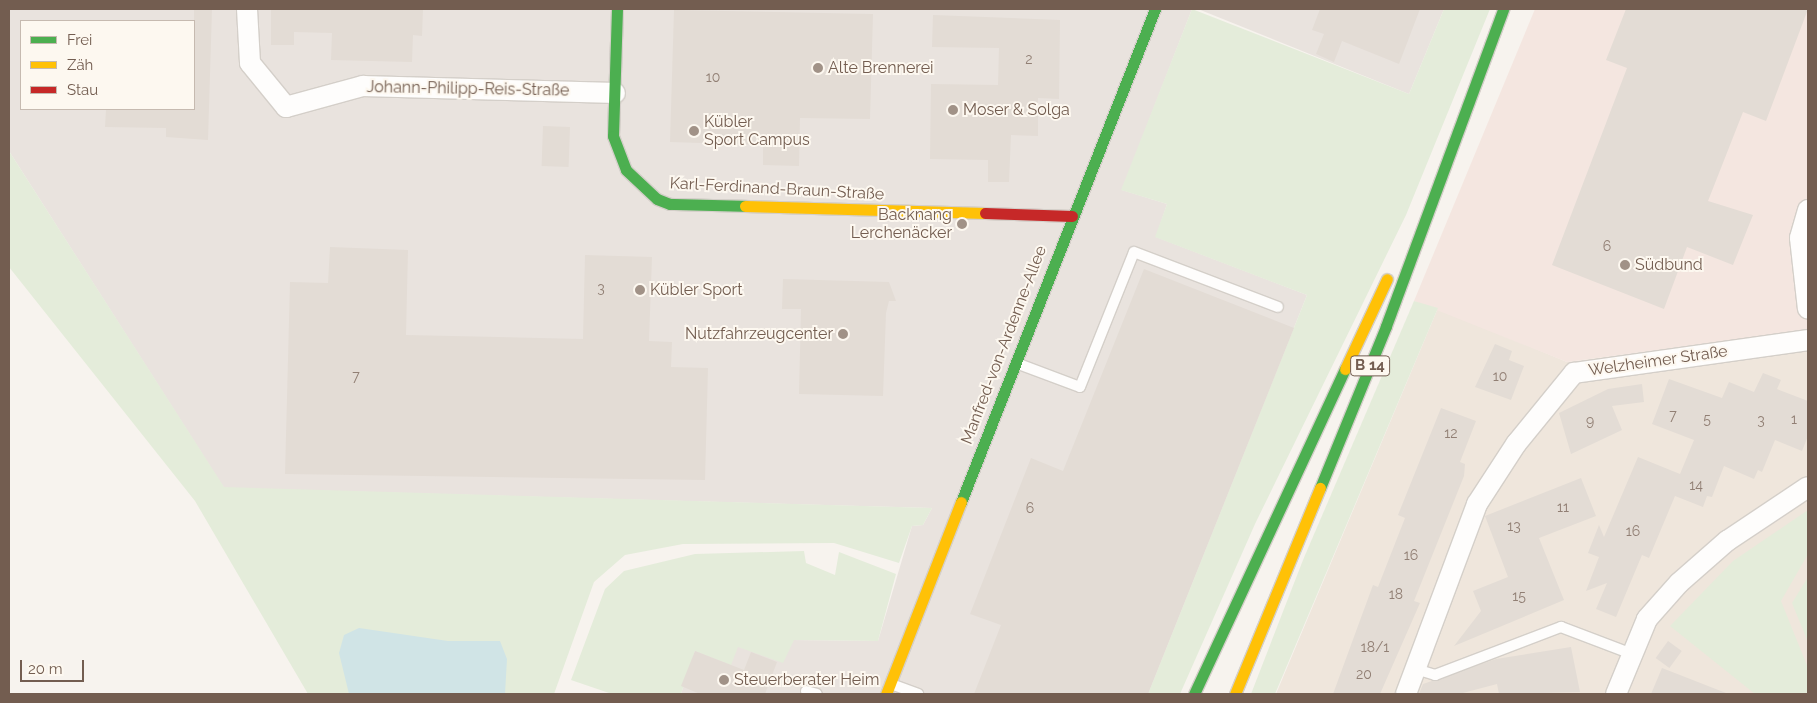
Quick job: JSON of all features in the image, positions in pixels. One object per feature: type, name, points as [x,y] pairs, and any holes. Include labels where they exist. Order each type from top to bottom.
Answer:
[{"type":"street","name":"Johann-Philipp-Reis-Straße","points":[[247,9],[250,63],[286,107],[363,86],[615,93]]},
{"type":"street","name":"Karl-Ferdinand-Braun-Straße","points":[[617,9],[615,93],[617,154],[636,182],[670,204],[1072,216]]},
{"type":"street","name":"Manfred-von-Ardenne-Allee","points":[[888,689],[1072,216],[1155,9]]},
{"type":"street","name":"B 14","points":[[1235,694],[1386,326],[1435,184],[1503,9]]},
{"type":"street","name":"B 14","points":[[1194,694],[1337,378],[1435,184]]},
{"type":"street","points":[[1808,210],[1800,238],[1808,309]]},
{"type":"street","name":"Welzheimer Straße","points":[[1406,694],[1419,670],[1477,504],[1516,444],[1574,372],[1808,340]]},
{"type":"street","points":[[1616,694],[1647,619],[1701,562],[1808,487]]},
{"type":"lane","points":[[1015,363],[1080,387],[1134,252],[1278,307]]},
{"type":"lane","points":[[1419,670],[1435,675],[1560,627],[1632,654]]},
{"type":"lane","points":[[888,689],[918,694]]},
{"type":"lane","points":[[806,690],[817,694]]},
{"type":"shaded area","points":[[9,9],[1192,9],[1122,190],[1167,204],[1156,237],[1307,295],[1148,694],[681,694],[695,651],[793,640],[878,641],[912,526],[923,525],[932,508],[224,488],[9,151]]},
{"type":"shaded area","points":[[1198,9],[1444,9],[1409,94]]},
{"type":"shaded area","points":[[1535,9],[1808,9],[1808,330],[1567,362],[1414,301]]},
{"type":"shaded area","points":[[1438,308],[1567,362],[1808,330],[1808,694],[1276,694]]},
{"type":"shaded area","points":[[359,628],[448,641],[500,641],[507,659],[505,694],[349,694],[339,653],[344,635]]},
{"type":"green space","points":[[1192,9],[1409,94],[1444,9],[1490,9],[1406,215],[1255,524],[1180,694],[1148,694],[1307,295],[1155,237],[1167,204],[1121,190]]},
{"type":"green space","points":[[9,151],[224,487],[932,508],[923,525],[912,526],[899,563],[834,543],[683,544],[625,555],[594,582],[554,694],[308,694],[195,501],[9,267]]},
{"type":"green space","points":[[1414,301],[1438,308],[1275,694],[1251,694],[1303,560]]},
{"type":"green space","points":[[1808,510],[1808,554],[1781,601],[1808,668],[1808,694],[1755,694],[1670,626],[1733,561]]},
{"type":"green space","points":[[804,551],[806,563],[835,575],[839,552],[896,574],[878,641],[794,640],[783,663],[738,647],[731,665],[695,651],[681,694],[612,694],[571,680],[605,589],[624,571],[695,554]]},
{"type":"green space","points":[[1808,577],[1808,642],[1792,603]]},
{"type":"building","points":[[194,9],[212,9],[208,140],[166,137],[166,128],[105,127],[106,110],[195,110]]},
{"type":"building","points":[[271,9],[423,9],[422,36],[413,35],[412,62],[331,60],[332,33],[294,32],[294,45],[271,45]]},
{"type":"building","points":[[1320,9],[1420,9],[1399,64],[1342,41],[1334,62],[1316,54],[1324,34],[1312,30]]},
{"type":"building","points":[[1626,9],[1808,9],[1766,121],[1743,112],[1708,201],[1753,215],[1733,265],[1687,247],[1664,309],[1552,265],[1627,68],[1606,60]]},
{"type":"building","points":[[674,10],[873,14],[870,119],[800,118],[799,166],[763,165],[763,145],[670,142]]},
{"type":"building","points":[[933,15],[1060,20],[1059,99],[1038,98],[1038,136],[1011,135],[1009,182],[988,182],[988,160],[930,159],[931,84],[998,85],[999,48],[932,47]]},
{"type":"building","points":[[543,126],[570,127],[569,167],[542,166]]},
{"type":"building","points":[[330,247],[408,250],[406,335],[583,339],[585,255],[652,257],[649,341],[672,342],[671,367],[708,368],[705,480],[285,474],[290,282],[328,283]]},
{"type":"building","points":[[1144,269],[1294,328],[1148,694],[974,694],[1001,625],[970,614],[1031,458],[1063,471]]},
{"type":"building","points":[[783,279],[889,282],[896,301],[889,301],[886,313],[883,396],[799,394],[801,309],[782,309]]},
{"type":"building","points":[[1495,344],[1512,351],[1509,360],[1524,366],[1511,400],[1475,387]]},
{"type":"building","points":[[1763,373],[1781,380],[1777,389],[1808,401],[1808,436],[1802,451],[1775,440],[1762,472],[1758,470],[1754,479],[1724,466],[1712,497],[1707,496],[1703,507],[1675,496],[1649,558],[1642,555],[1616,617],[1596,609],[1607,583],[1586,591],[1599,557],[1588,553],[1599,525],[1604,537],[1638,457],[1680,474],[1694,440],[1652,424],[1669,379],[1722,398],[1729,382],[1754,392]]},
{"type":"building","points":[[1642,384],[1644,402],[1612,406],[1622,430],[1571,454],[1559,413],[1608,389]]},
{"type":"building","points":[[1441,408],[1476,421],[1460,462],[1465,464],[1464,476],[1414,601],[1420,603],[1380,694],[1333,694],[1373,585],[1378,587],[1405,518],[1398,515]]},
{"type":"building","points":[[1581,478],[1596,516],[1539,538],[1564,600],[1454,646],[1481,611],[1473,591],[1508,577],[1485,516]]},
{"type":"building","points":[[1668,641],[1682,651],[1669,668],[1656,658]]},
{"type":"building","points":[[1571,647],[1580,692],[1499,694],[1497,684],[1459,694],[1419,694],[1423,684],[1496,659]]},
{"type":"building","points":[[695,651],[744,670],[751,652],[777,662],[765,694],[700,694],[681,686]]},
{"type":"building","points":[[1662,668],[1726,693],[1726,694],[1651,694]]},
{"type":"traffic: fast","points":[[617,9],[613,136],[626,170],[657,199],[670,204],[745,206]]},
{"type":"traffic: fast","points":[[961,502],[1155,9]]},
{"type":"traffic: fast","points":[[1320,488],[1386,326],[1503,9]]},
{"type":"traffic: fast","points":[[1194,694],[1345,369]]},
{"type":"traffic: slow","points":[[745,206],[985,213]]},
{"type":"traffic: slow","points":[[1345,369],[1387,279]]},
{"type":"traffic: slow","points":[[1235,694],[1320,488]]},
{"type":"traffic: slow","points":[[886,694],[961,502]]},
{"type":"traffic: jam","points":[[985,213],[1072,216]]},
{"type":"place","name":"Alte Brennerei","points":[[818,68]]},
{"type":"place","name":"Moser & Solga","points":[[953,110]]},
{"type":"place","name":"Kübler Sport Campus","points":[[694,131]]},
{"type":"place","name":"Backnang Lerchenäcker","points":[[962,224]]},
{"type":"place","name":"Südbund","points":[[1625,265]]},
{"type":"place","name":"Kübler Sport","points":[[640,290]]},
{"type":"place","name":"Nutzfahrzeugcenter","points":[[843,334]]},
{"type":"place","name":"Steuerberater Heim","points":[[724,680]]}]
